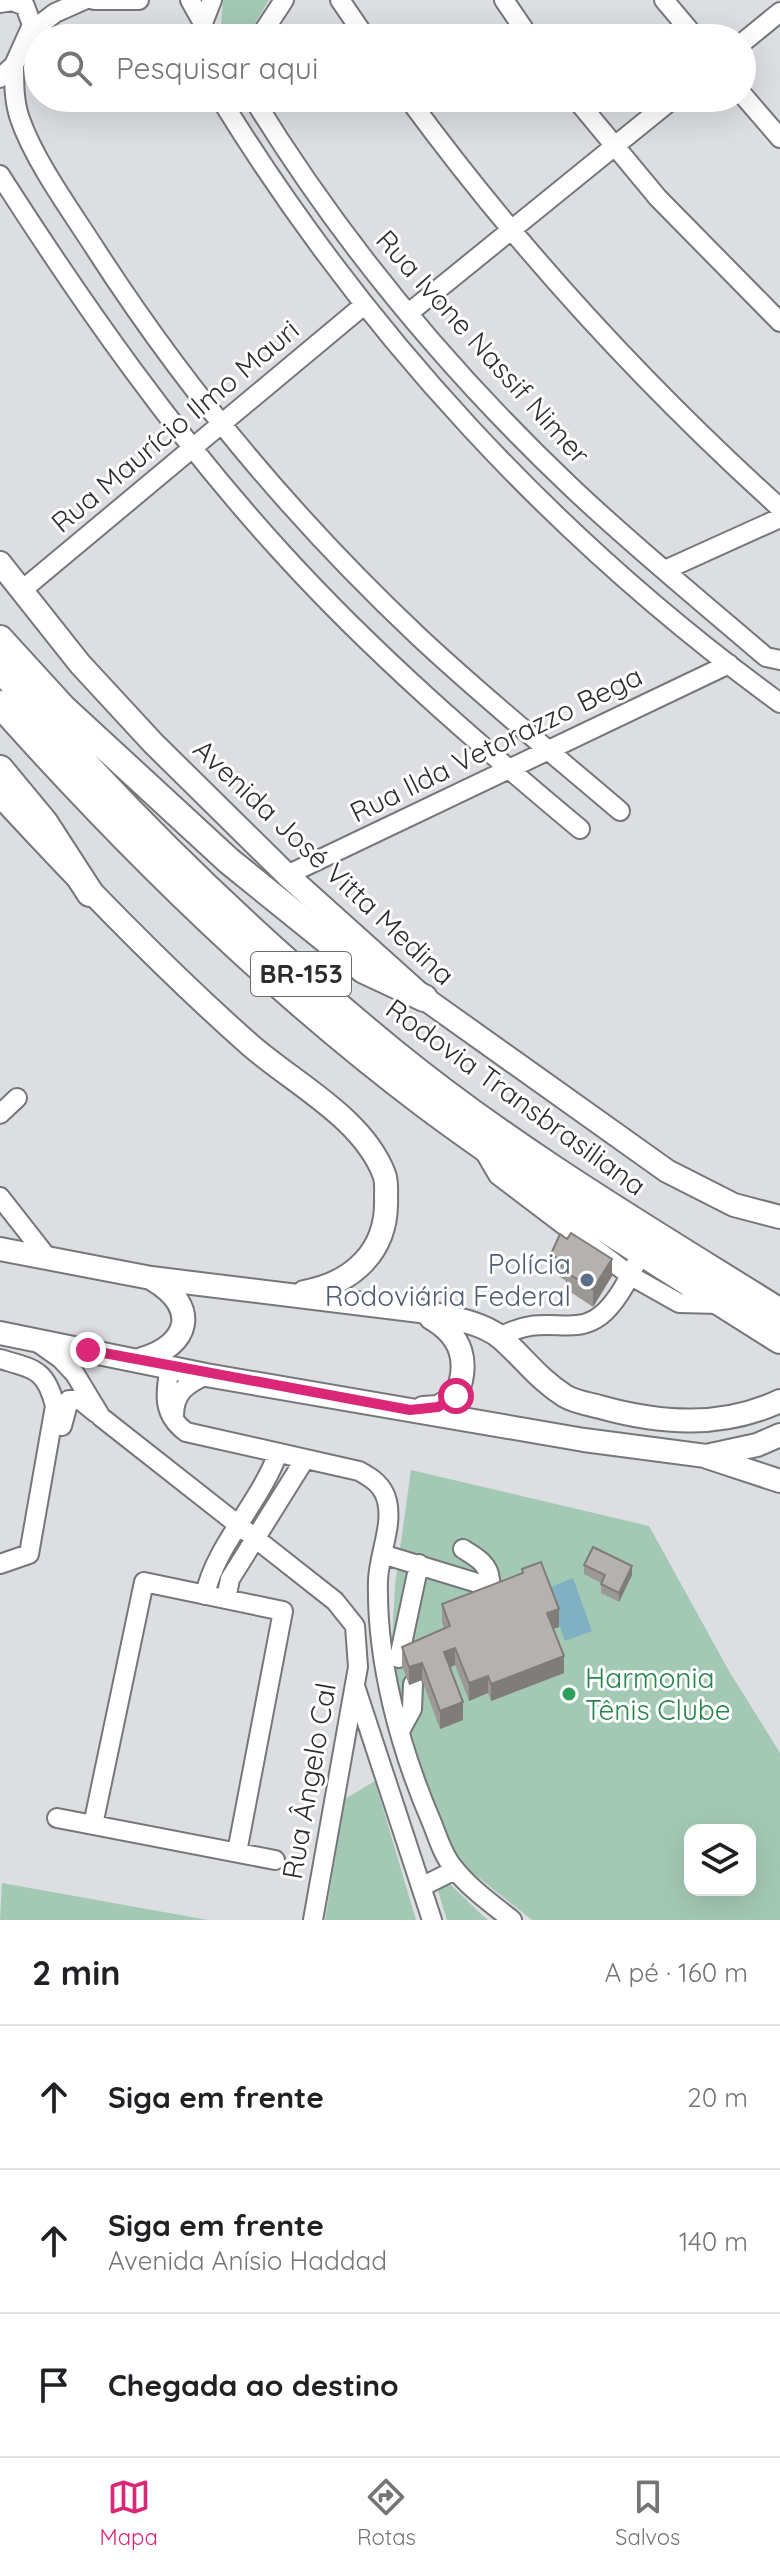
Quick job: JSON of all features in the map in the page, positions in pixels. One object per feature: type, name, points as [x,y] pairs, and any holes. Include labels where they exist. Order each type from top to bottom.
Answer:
[{"type":"highway","points":[[0,639],[63,708],[229,861],[364,970],[424,998]]},
{"type":"highway","name":"Rodovia Transbrasiliana","points":[[0,668],[133,814],[276,953],[395,1054],[516,1142],[639,1252],[780,1312]]},
{"type":"highway","name":"Rodovia Transbrasiliana","points":[[0,704],[122,837],[190,905],[289,994],[481,1145],[639,1252],[780,1340]]},
{"type":"highway","points":[[0,769],[44,822],[90,893]]},
{"type":"main road","name":"Avenida José Vitta Medina","points":[[0,563],[80,664],[153,743],[287,875],[424,998],[667,1171],[734,1205],[780,1217]]},
{"type":"main road","points":[[0,795],[90,893],[251,1046],[357,1134],[385,1176],[387,1214],[382,1237],[371,1256],[351,1275],[326,1288],[283,1296]]},
{"type":"main road","points":[[3,1246],[151,1278],[420,1311],[461,1320],[500,1337],[530,1370],[568,1398],[632,1416],[701,1422],[750,1415],[780,1401]]},
{"type":"main road","points":[[151,1278],[171,1292],[181,1305],[183,1325],[170,1366]]},
{"type":"main road","points":[[410,1410],[438,1407],[456,1396],[463,1371],[458,1342],[447,1327],[420,1311]]},
{"type":"main road","points":[[0,1333],[142,1359],[206,1375],[706,1456],[780,1481]]},
{"type":"main road","points":[[142,1359],[169,1347],[179,1338]]},
{"type":"main road","points":[[706,1456],[757,1445],[780,1435]]},
{"type":"street","points":[[41,24],[55,13],[84,0]]},
{"type":"street","points":[[94,0],[139,0]]},
{"type":"street","points":[[190,0],[200,24]]},
{"type":"street","points":[[204,24],[212,0]]},
{"type":"street","points":[[268,24],[284,0]]},
{"type":"street","points":[[340,0],[356,24]]},
{"type":"street","points":[[504,0],[520,24]]},
{"type":"street","points":[[664,0],[684,24]]},
{"type":"street","points":[[0,3],[12,1],[25,6],[31,24]]},
{"type":"street","points":[[756,32],[780,12]]},
{"type":"street","points":[[24,42],[7,71],[20,120],[48,173],[146,323],[222,423],[297,512],[377,597],[461,676],[620,811]]},
{"type":"street","points":[[756,110],[780,138]]},
{"type":"street","points":[[229,112],[298,216],[364,305],[457,414],[557,516],[729,664],[780,703]]},
{"type":"street","name":"Rua Ivone Nassif Nimer","points":[[262,112],[325,207],[410,312],[527,443],[665,570],[766,657],[780,660]]},
{"type":"street","points":[[419,112],[511,230],[639,373],[780,508]]},
{"type":"street","points":[[586,112],[702,246],[780,322]]},
{"type":"street","points":[[410,312],[657,112]]},
{"type":"street","points":[[0,175],[79,296],[192,448],[330,604],[417,689],[580,829]]},
{"type":"street","name":"Rua Maurício Ilmo Mauri","points":[[21,591],[364,305]]},
{"type":"street","points":[[665,570],[780,518]]},
{"type":"street","name":"Rua Ilda Vetorazzo Bega","points":[[287,875],[729,664]]},
{"type":"street","points":[[0,1114],[17,1098]]},
{"type":"street","points":[[0,1197],[47,1257]]},
{"type":"street","points":[[500,1337],[515,1328],[575,1328],[600,1318],[639,1252]]},
{"type":"street","points":[[33,1340],[61,1359],[75,1374],[101,1417]]},
{"type":"street","points":[[0,1359],[40,1372],[60,1408],[53,1442],[52,1474],[44,1480],[29,1554],[0,1564]]},
{"type":"street","points":[[170,1366],[166,1400],[174,1423],[186,1432],[359,1471],[376,1480],[388,1503],[378,1580],[381,1612],[396,1657],[400,1731],[428,1815],[455,1870],[512,1920]]},
{"type":"street","points":[[174,1423],[174,1407],[183,1388],[206,1375]]},
{"type":"street","points":[[60,1408],[69,1400],[76,1399],[101,1417],[335,1601],[352,1620],[365,1625],[381,1612]]},
{"type":"street","points":[[205,1595],[209,1573],[254,1504],[278,1453]]},
{"type":"street","points":[[226,1599],[230,1579],[305,1459]]},
{"type":"street","points":[[382,1554],[484,1585],[490,1580],[489,1573],[482,1561],[463,1549]]},
{"type":"street","points":[[396,1657],[419,1564]]},
{"type":"street","points":[[93,1825],[144,1582],[283,1611],[237,1852]]},
{"type":"street","points":[[352,1620],[360,1652],[370,1646],[396,1657]]},
{"type":"street","name":"Rua Ângelo Cal","points":[[313,1920],[360,1652]]},
{"type":"street","points":[[354,1684],[432,1920]]},
{"type":"street","points":[[400,1731],[412,1709],[413,1684]]},
{"type":"street","points":[[57,1818],[275,1860]]},
{"type":"street","points":[[421,1887],[455,1870]]},
{"type":"green space","points":[[223,0],[269,0],[254,24],[221,24]]},
{"type":"green space","name":"Harmonia Tênis Clube","points":[[411,1470],[649,1526],[729,1671],[780,1753],[780,1920],[532,1920],[460,1863],[446,1843],[405,1734],[391,1660],[395,1585]]},
{"type":"green space","points":[[375,1781],[416,1920],[325,1920],[345,1799]]},
{"type":"green space","points":[[448,1882],[488,1920],[447,1920],[438,1891]]},
{"type":"green space","points":[[2,1883],[208,1920],[0,1920]]},
{"type":"water","points":[[573,1578],[592,1631],[565,1641],[546,1589]]},
{"type":"building","points":[[571,1233],[612,1259],[593,1289],[566,1272],[569,1266],[551,1254],[560,1234],[567,1239]]},
{"type":"building","points":[[593,1547],[632,1566],[619,1593],[601,1584],[605,1575],[584,1565]]},
{"type":"building","points":[[541,1562],[559,1609],[547,1613],[564,1656],[491,1684],[488,1676],[469,1683],[455,1648],[444,1652],[463,1702],[440,1711],[422,1663],[409,1667],[402,1647],[450,1626],[442,1604],[523,1573],[522,1569]]},
{"type":"place","name":"Polícia Rodoviária Federal","points":[[587,1280]]},
{"type":"place","name":"Harmonia Tênis Clube","points":[[569,1694]]},
{"type":"route","points":[[88,1350],[206,1375],[410,1410],[438,1407],[456,1396]]}]
